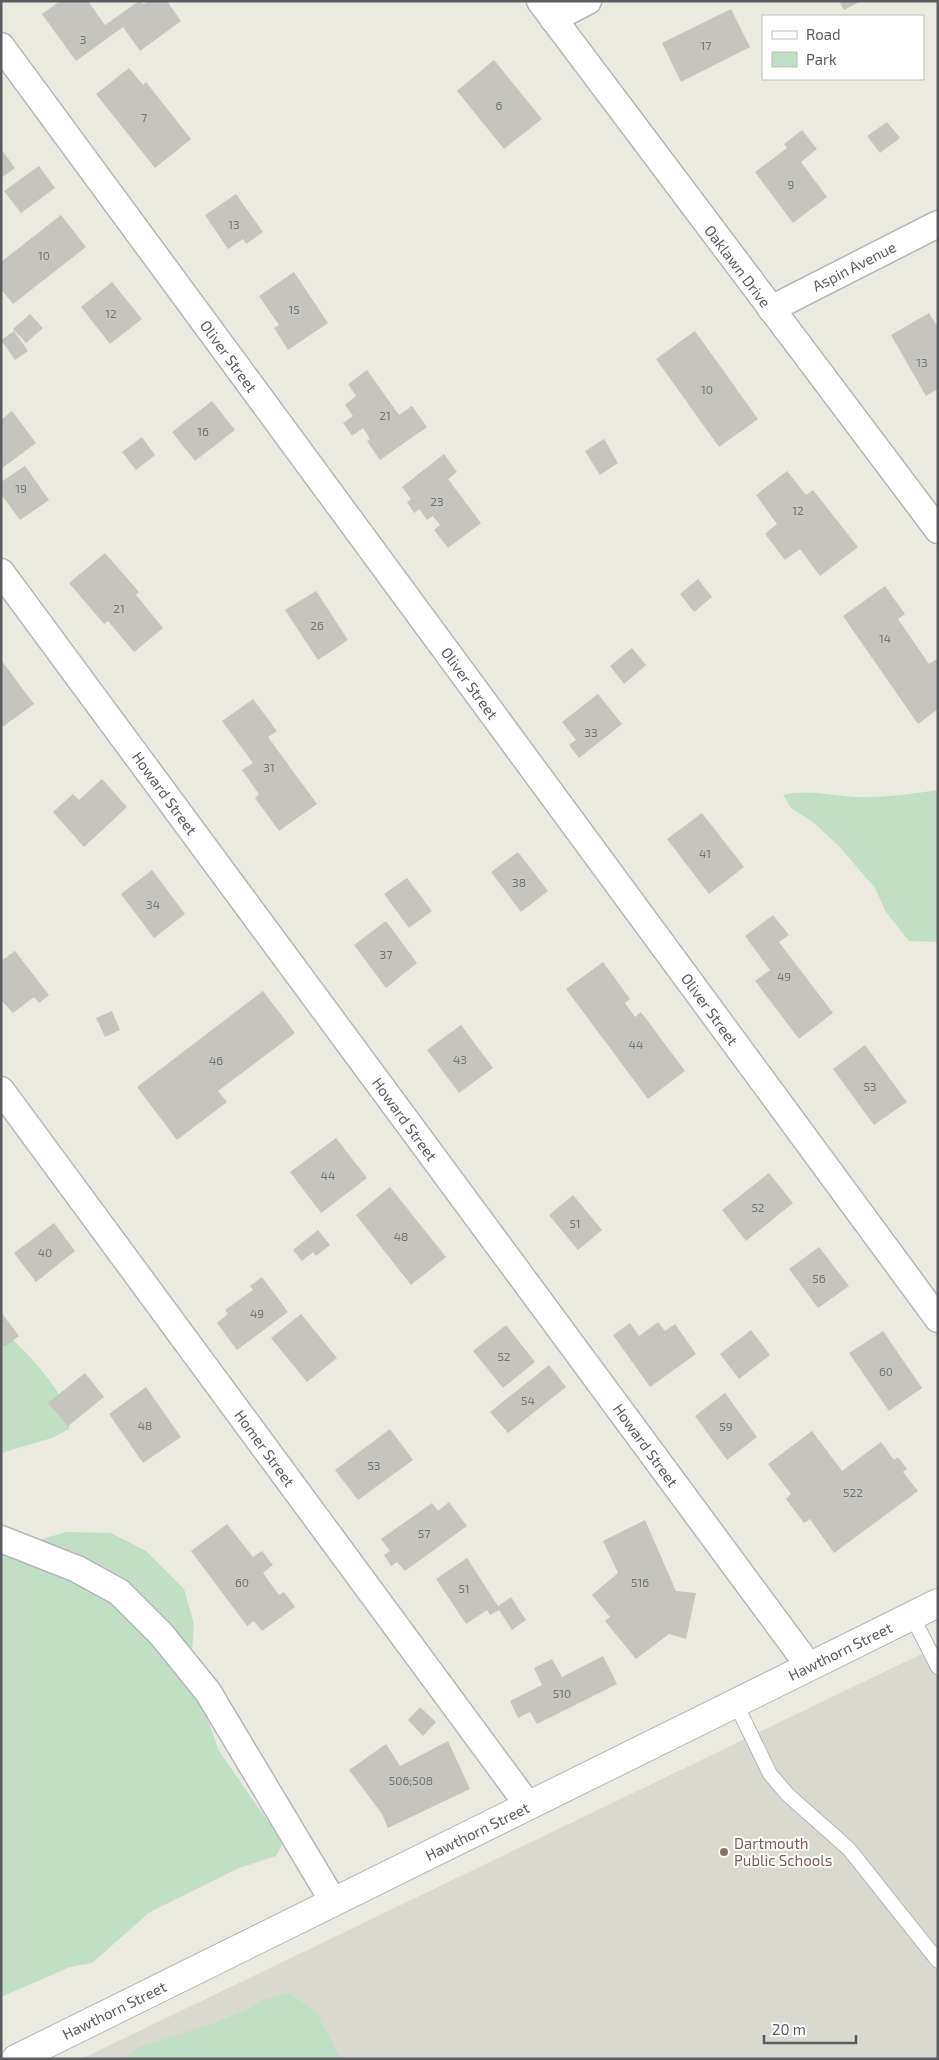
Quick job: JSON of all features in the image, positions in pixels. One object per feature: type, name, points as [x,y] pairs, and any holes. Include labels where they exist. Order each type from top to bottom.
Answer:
[{"type":"main road","name":"Hawthorn Street","points":[[16,2059],[938,1603]]},
{"type":"street","points":[[546,10],[588,1]]},
{"type":"street","name":"Oaklawn Drive","points":[[546,10],[938,530]]},
{"type":"street","name":"Oliver Street","points":[[1,46],[938,1319]]},
{"type":"street","name":"Aspin Avenue","points":[[771,310],[938,224]]},
{"type":"street","name":"Howard Street","points":[[1,572],[809,1666]]},
{"type":"street","name":"Homer Street","points":[[1,1090],[528,1805]]},
{"type":"street","points":[[1,1539],[77,1569],[118,1592],[161,1634],[208,1692],[333,1902]]},
{"type":"lane","points":[[912,1616],[938,1667]]},
{"type":"lane","points":[[736,1704],[770,1774],[788,1795],[849,1849],[938,1961]]},
{"type":"shaded area","name":"Dartmouth Public Schools","points":[[938,1646],[938,2059],[81,2059]]},
{"type":"green space","points":[[938,790],[938,942],[909,941],[886,912],[875,888],[839,846],[813,822],[791,808],[783,795],[810,793],[876,797]]},
{"type":"green space","points":[[1,1329],[46,1375],[64,1404],[69,1417],[69,1429],[52,1438],[1,1453]]},
{"type":"green space","points":[[66,1532],[111,1533],[146,1551],[184,1589],[194,1624],[192,1650],[202,1703],[219,1751],[283,1843],[276,1856],[239,1868],[150,1912],[92,1963],[70,1967],[1,1997],[1,1552]]},
{"type":"green space","points":[[289,1993],[316,2012],[341,2059],[123,2059],[139,2047],[211,2024],[252,2008],[260,2001]]},
{"type":"building","points":[[60,1],[88,1],[105,25],[139,1],[144,4],[148,1],[167,1],[181,21],[140,51],[123,27],[76,61],[42,14]]},
{"type":"building","points":[[839,1],[861,1],[844,10]]},
{"type":"building","points":[[731,9],[750,47],[681,82],[662,43]]},
{"type":"building","points":[[494,60],[542,119],[504,149],[457,91]]},
{"type":"building","points":[[129,68],[143,85],[146,82],[191,139],[155,168],[96,94]]},
{"type":"building","points":[[887,122],[900,138],[880,153],[867,136]]},
{"type":"building","points":[[802,130],[817,149],[801,162],[827,197],[793,223],[755,172],[787,148],[784,144]]},
{"type":"building","points":[[1,149],[15,168],[1,178]]},
{"type":"building","points":[[39,166],[55,188],[21,213],[4,191]]},
{"type":"building","points":[[236,194],[263,232],[246,244],[243,239],[228,249],[205,215]]},
{"type":"building","points":[[61,215],[86,247],[13,304],[1,289],[1,262]]},
{"type":"building","points":[[294,272],[328,323],[288,350],[274,328],[279,325],[259,296]]},
{"type":"building","points":[[112,282],[142,319],[110,344],[81,307]]},
{"type":"building","points":[[929,313],[938,328],[938,389],[926,396],[891,335]]},
{"type":"building","points":[[30,314],[43,328],[26,343],[13,329]]},
{"type":"building","points":[[14,331],[28,351],[15,360],[1,340]]},
{"type":"building","points":[[695,331],[758,419],[719,447],[656,359]]},
{"type":"building","points":[[367,370],[399,415],[412,406],[427,427],[380,460],[367,441],[370,439],[363,428],[352,436],[343,423],[353,416],[345,405],[356,396],[348,384]]},
{"type":"building","points":[[212,401],[235,430],[195,461],[172,432]]},
{"type":"building","points":[[12,411],[36,443],[1,469],[1,420]]},
{"type":"building","points":[[142,437],[155,455],[136,470],[122,452]]},
{"type":"building","points":[[604,439],[618,463],[600,475],[585,451]]},
{"type":"building","points":[[444,454],[457,472],[448,479],[481,523],[448,548],[434,530],[440,525],[433,516],[427,520],[419,509],[414,513],[407,502],[411,499],[402,487]]},
{"type":"building","points":[[25,466],[49,500],[20,520],[1,494],[1,482]]},
{"type":"building","points":[[787,471],[806,495],[813,490],[858,547],[820,576],[800,549],[785,560],[765,534],[777,524],[756,495]]},
{"type":"building","points":[[105,553],[139,592],[136,595],[163,628],[134,652],[108,621],[104,624],[69,583]]},
{"type":"building","points":[[698,579],[712,597],[694,612],[680,594]]},
{"type":"building","points":[[885,586],[905,614],[898,619],[929,664],[938,658],[938,709],[918,724],[843,616]]},
{"type":"building","points":[[316,591],[348,640],[318,660],[285,610]]},
{"type":"building","points":[[632,648],[646,665],[624,684],[610,666]]},
{"type":"building","points":[[1,660],[34,704],[1,728]]},
{"type":"building","points":[[598,694],[622,724],[579,758],[569,745],[576,740],[562,722]]},
{"type":"building","points":[[253,699],[277,731],[268,737],[317,804],[279,831],[255,798],[259,794],[242,770],[253,763],[222,721]]},
{"type":"building","points":[[102,779],[127,807],[84,847],[53,812],[73,794],[79,800]]},
{"type":"building","points":[[702,813],[744,867],[709,894],[667,839]]},
{"type":"building","points":[[518,852],[548,891],[521,912],[491,872]]},
{"type":"building","points":[[152,870],[185,914],[154,938],[121,894]]},
{"type":"building","points":[[407,878],[432,911],[409,928],[384,894]]},
{"type":"building","points":[[773,915],[789,935],[779,942],[833,1013],[799,1039],[755,981],[770,970],[745,936]]},
{"type":"building","points":[[386,921],[417,963],[386,988],[354,945]]},
{"type":"building","points":[[15,951],[49,995],[39,1003],[34,997],[13,1013],[1,1000],[1,961]]},
{"type":"building","points":[[603,962],[630,999],[625,1003],[635,1017],[641,1012],[685,1071],[648,1099],[566,989]]},
{"type":"building","points":[[263,991],[295,1033],[218,1091],[227,1102],[177,1140],[137,1087]]},
{"type":"building","points":[[112,1011],[120,1030],[105,1037],[96,1018]]},
{"type":"building","points":[[461,1025],[493,1068],[459,1093],[427,1050]]},
{"type":"building","points":[[865,1045],[907,1102],[874,1125],[833,1069]]},
{"type":"building","points":[[336,1138],[367,1178],[321,1213],[290,1172]]},
{"type":"building","points":[[769,1173],[793,1203],[746,1241],[722,1210]]},
{"type":"building","points":[[390,1187],[446,1257],[411,1285],[356,1215]]},
{"type":"building","points":[[573,1195],[602,1230],[578,1250],[549,1215]]},
{"type":"building","points":[[54,1223],[75,1251],[36,1282],[14,1253]]},
{"type":"building","points":[[318,1230],[330,1245],[316,1256],[313,1252],[302,1261],[293,1250]]},
{"type":"building","points":[[819,1247],[849,1286],[818,1308],[789,1269]]},
{"type":"building","points":[[262,1277],[288,1312],[237,1350],[217,1323],[228,1314],[225,1310],[253,1290],[250,1286]]},
{"type":"building","points":[[1,1312],[19,1336],[4,1347],[1,1343]]},
{"type":"building","points":[[301,1314],[337,1358],[307,1382],[271,1338]]},
{"type":"building","points":[[658,1322],[665,1331],[675,1324],[696,1354],[650,1387],[613,1335],[630,1323],[639,1336]]},
{"type":"building","points":[[506,1325],[535,1362],[503,1388],[473,1351]]},
{"type":"building","points":[[751,1330],[770,1355],[739,1379],[720,1354]]},
{"type":"building","points":[[883,1331],[922,1388],[889,1411],[849,1353]]},
{"type":"building","points":[[549,1365],[566,1387],[508,1433],[490,1412]]},
{"type":"building","points":[[85,1373],[104,1397],[68,1426],[48,1403]]},
{"type":"building","points":[[146,1387],[181,1437],[143,1463],[109,1414]]},
{"type":"building","points":[[725,1393],[757,1437],[727,1460],[695,1416]]},
{"type":"building","points":[[390,1429],[413,1460],[358,1500],[335,1470]]},
{"type":"building","points":[[812,1431],[842,1471],[881,1442],[894,1460],[898,1457],[907,1469],[903,1472],[918,1491],[834,1553],[810,1519],[804,1523],[786,1499],[791,1494],[768,1464]]},
{"type":"building","points":[[449,1502],[467,1526],[405,1571],[397,1562],[391,1566],[384,1555],[390,1551],[381,1539],[432,1503],[438,1511]]},
{"type":"building","points":[[645,1520],[676,1591],[696,1593],[686,1639],[669,1634],[636,1659],[605,1621],[610,1617],[592,1595],[618,1573],[603,1541]]},
{"type":"building","points":[[227,1524],[253,1557],[262,1551],[273,1565],[263,1573],[279,1595],[284,1592],[295,1607],[262,1631],[254,1621],[247,1626],[191,1551]]},
{"type":"building","points":[[467,1558],[498,1606],[511,1597],[526,1620],[512,1630],[499,1610],[490,1615],[487,1610],[466,1624],[436,1579]]},
{"type":"building","points":[[603,1656],[617,1684],[537,1724],[530,1712],[518,1718],[510,1701],[542,1685],[534,1668],[552,1659],[562,1677]]},
{"type":"building","points":[[420,1707],[436,1722],[423,1736],[408,1720]]},
{"type":"building","points":[[448,1741],[470,1789],[388,1828],[382,1814],[349,1770],[386,1744],[400,1766]]},
{"type":"place","name":"Dartmouth Public Schools","points":[[724,1852]]}]
